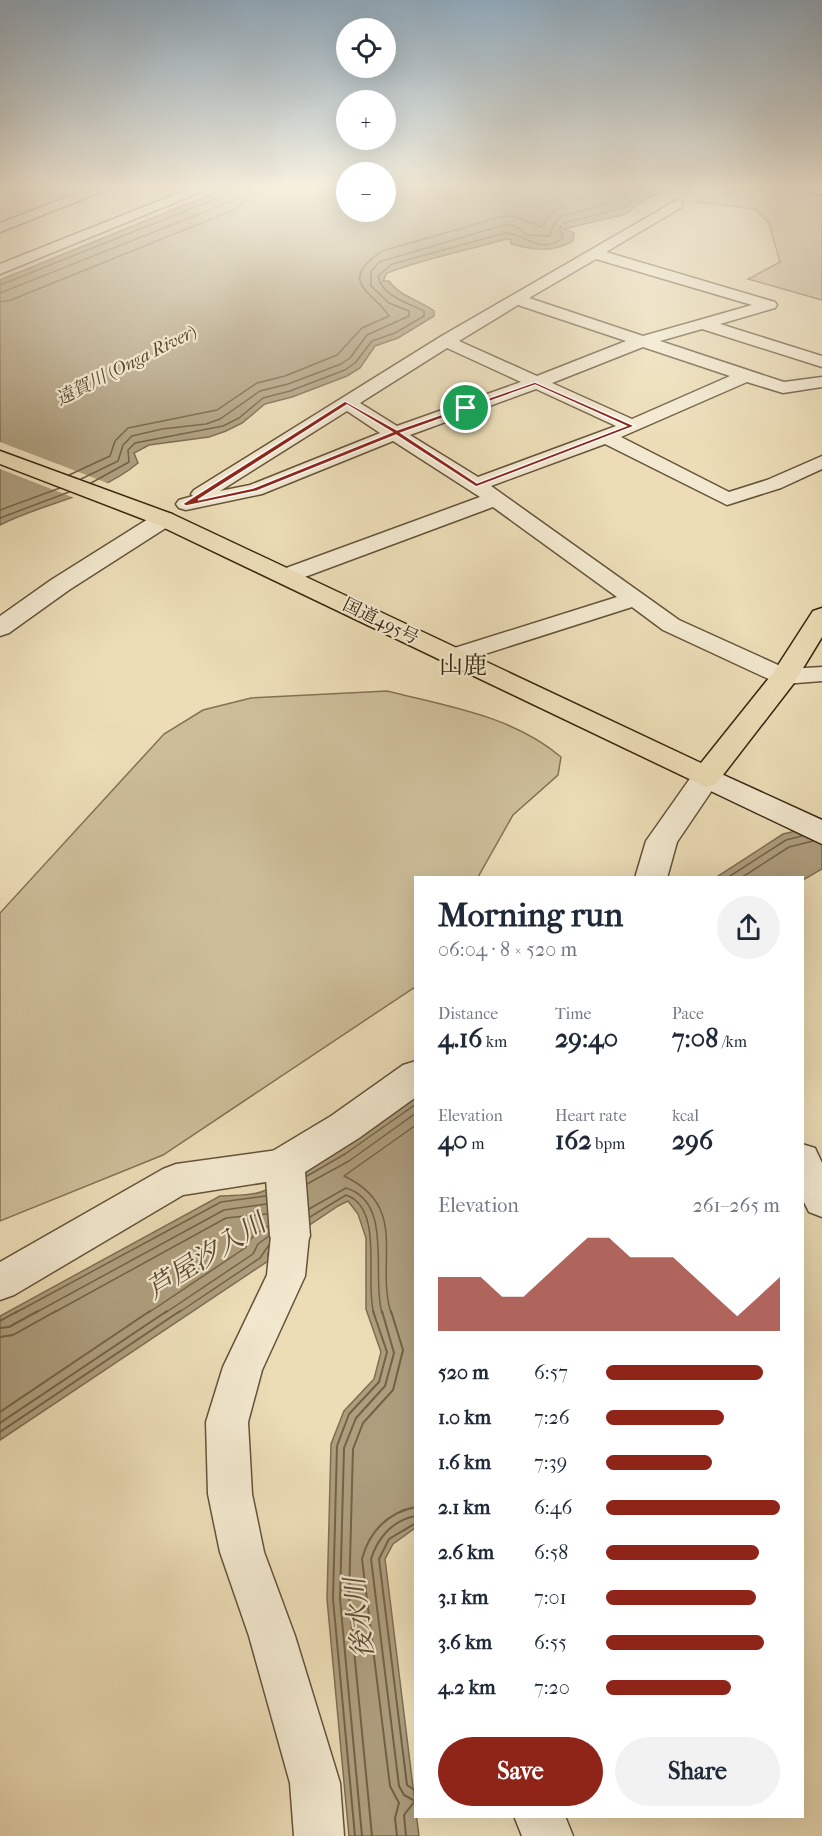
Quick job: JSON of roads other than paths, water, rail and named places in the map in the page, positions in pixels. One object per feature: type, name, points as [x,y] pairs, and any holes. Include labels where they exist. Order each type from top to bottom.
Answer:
[{"type":"highway","name":"国道495号","points":[[0,457],[164,519],[706,777]]},
{"type":"highway","points":[[706,777],[784,677],[822,616]]},
{"type":"street","points":[[0,628],[60,585],[186,504],[446,341],[568,271]]},
{"type":"street","points":[[186,504],[255,490],[396,433],[640,342],[769,305],[653,271]]},
{"type":"street","points":[[519,300],[822,401]]},
{"type":"street","points":[[705,325],[822,362]]},
{"type":"street","points":[[446,341],[632,426]]},
{"type":"street","points":[[476,485],[632,426],[746,376]]},
{"type":"street","points":[[783,388],[822,382]]},
{"type":"street","points":[[347,403],[476,485],[671,624],[784,677],[822,674]]},
{"type":"street","points":[[606,436],[727,499],[774,484],[822,462]]},
{"type":"street","points":[[286,576],[494,499]]},
{"type":"street","points":[[454,656],[635,599]]},
{"type":"street","points":[[652,876],[662,842],[706,777],[815,829]]},
{"type":"street","points":[[0,1282],[176,1180],[285,1168],[414,1077]]},
{"type":"street","points":[[804,1163],[822,1201]]},
{"type":"street","points":[[285,1168],[290,1236],[286,1276],[243,1367],[227,1422],[229,1482],[242,1552],[272,1636],[315,1783],[319,1836]]},
{"type":"street","points":[[540,1818],[548,1836]]},
{"type":"water","name":"遠賀川 (Onga River)","points":[[23,271],[394,271],[387,273],[383,281],[389,281],[404,294],[434,311],[434,316],[398,338],[375,346],[360,368],[347,376],[292,397],[265,404],[242,423],[209,437],[149,445],[134,453],[138,463],[123,474],[89,491],[0,525],[0,280]]},
{"type":"water","points":[[822,825],[822,869],[804,879],[804,876],[718,876],[783,834]]},
{"type":"water","points":[[414,1098],[414,1529],[393,1544],[385,1559],[414,1795],[414,1818],[417,1818],[419,1836],[349,1836],[327,1599],[331,1444],[344,1411],[374,1379],[381,1352],[366,1309],[366,1238],[358,1214],[348,1201],[268,1253],[268,1261],[0,1440],[0,1316],[220,1196],[261,1192],[302,1173],[341,1149]]},
{"type":"district","name":"山鹿","points":[[463,665]]},
{"type":"water label","name":"芦屋汐入川","points":[[206,1256]]},
{"type":"water label","name":"後水川","points":[[359,1618]]}]
